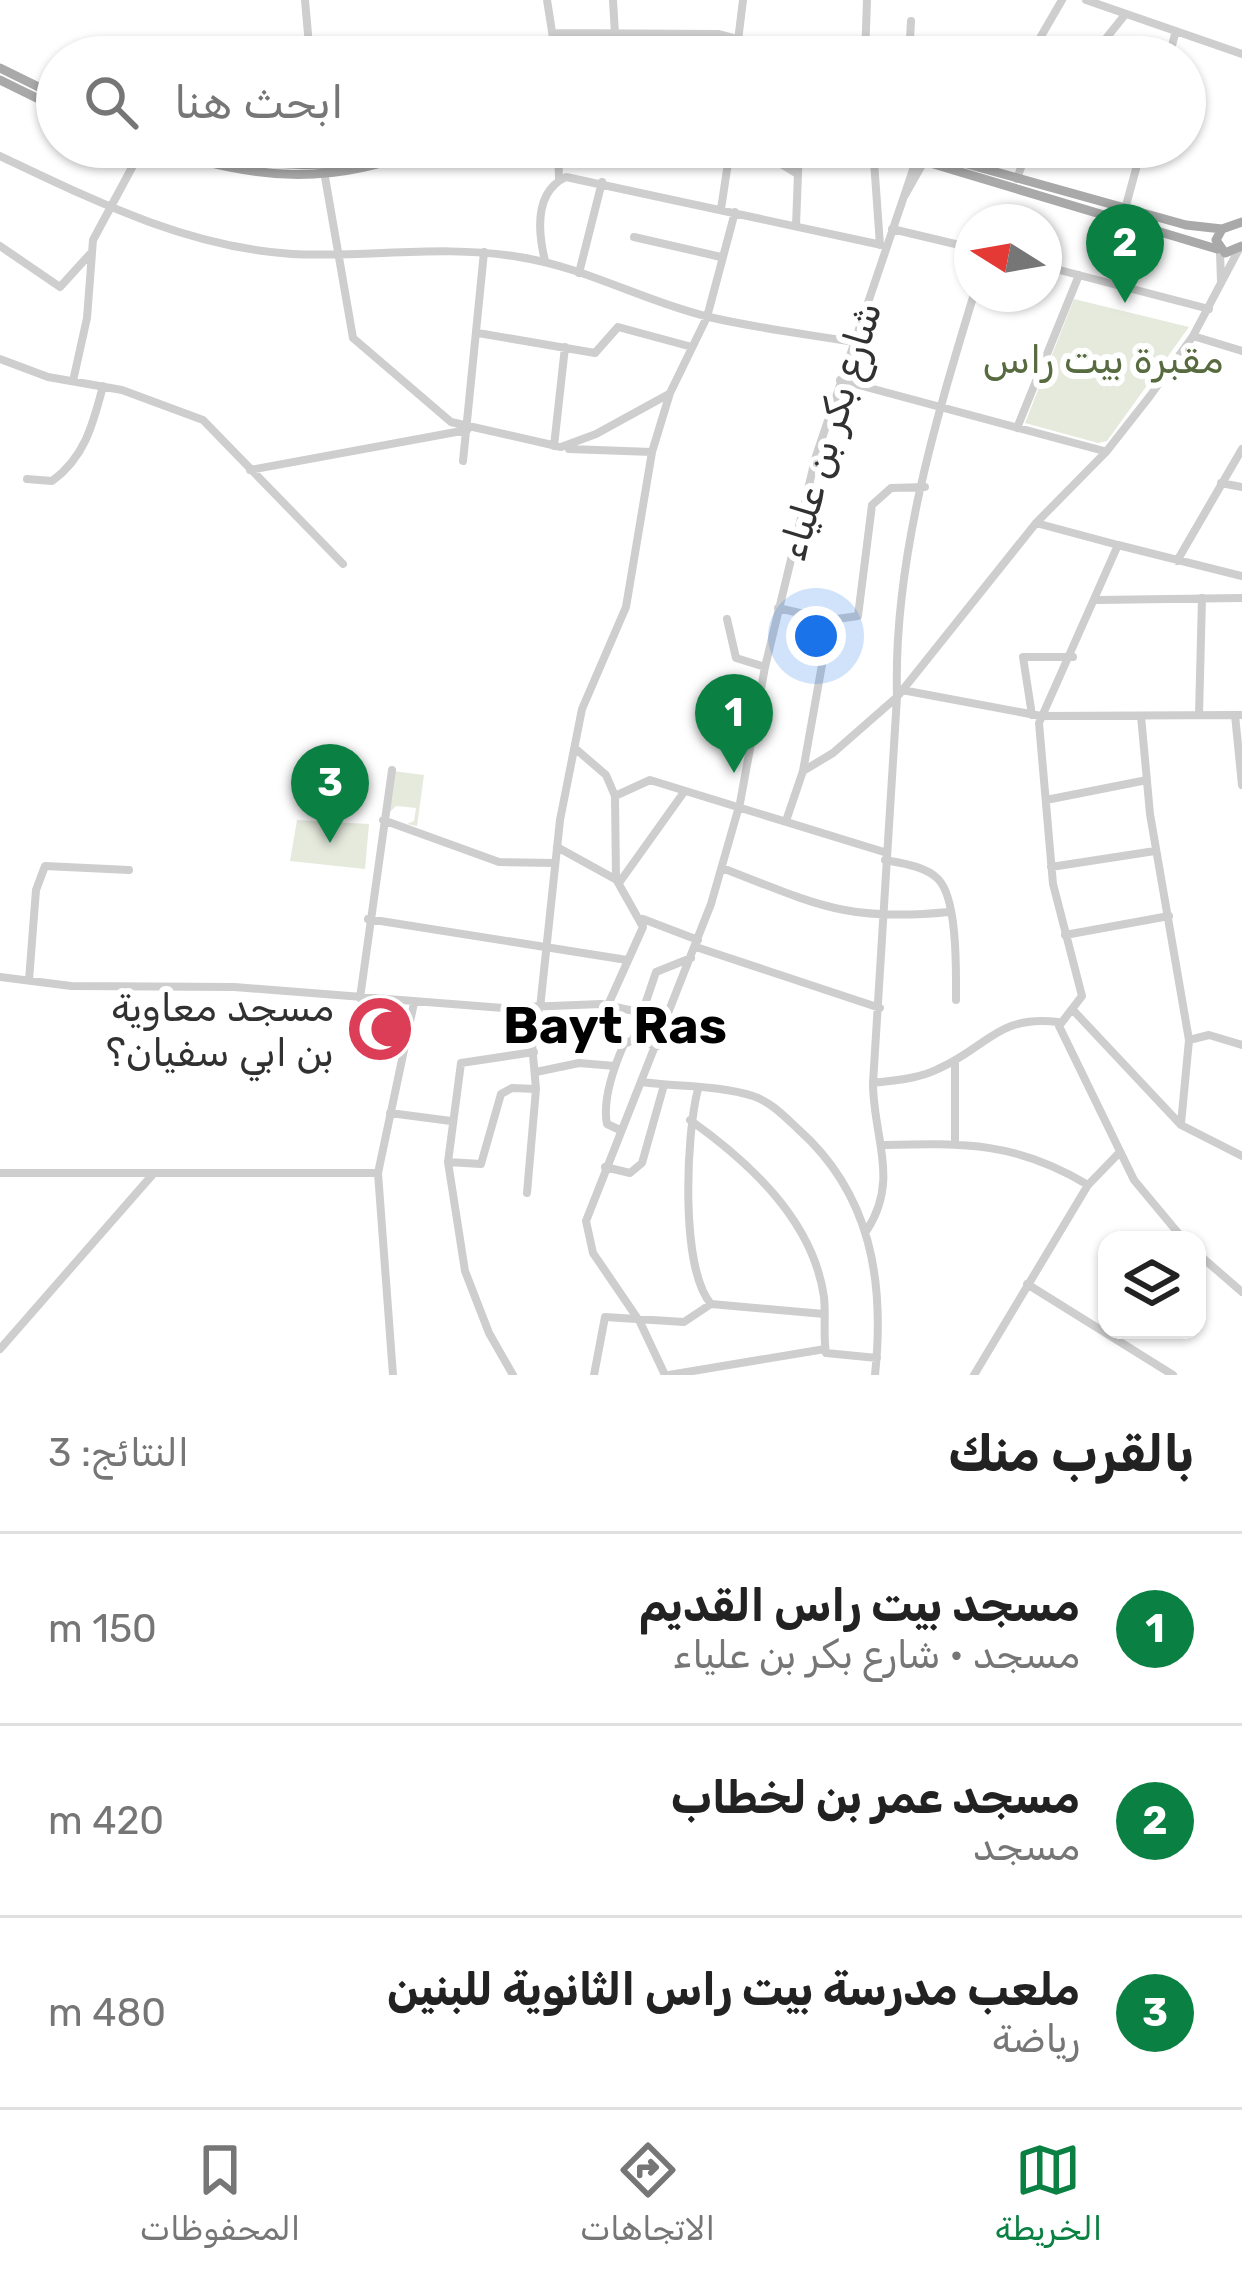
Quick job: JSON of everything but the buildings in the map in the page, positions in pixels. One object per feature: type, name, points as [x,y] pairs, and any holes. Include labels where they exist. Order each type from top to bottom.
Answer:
[{"type":"main road","points":[[0,68],[36,86]]},
{"type":"main road","points":[[0,80],[36,98]]},
{"type":"main road","points":[[239,168],[255,172],[369,168]]},
{"type":"main road","points":[[302,168],[324,172],[337,168]]},
{"type":"main road","points":[[964,168],[1219,250],[1240,248]]},
{"type":"main road","points":[[980,168],[1222,229],[1242,222]]},
{"type":"main road","points":[[1219,250],[1222,229]]},
{"type":"street","points":[[305,0],[308,36]]},
{"type":"street","points":[[547,0],[553,36]]},
{"type":"street","points":[[613,0],[615,34]]},
{"type":"street","points":[[738,36],[743,0]]},
{"type":"street","points":[[866,36],[867,0]]},
{"type":"street","points":[[1041,36],[1062,0]]},
{"type":"street","points":[[1086,0],[1182,36]]},
{"type":"street","points":[[1108,36],[1124,16]]},
{"type":"street","points":[[910,36],[911,21]]},
{"type":"street","points":[[553,33],[697,36]]},
{"type":"street","points":[[1206,43],[1242,54]]},
{"type":"street","points":[[0,157],[147,224],[268,251],[484,252],[545,261],[707,317],[853,342]]},
{"type":"street","points":[[73,381],[86,318],[91,253],[131,168]]},
{"type":"street","points":[[324,168],[347,320],[356,342],[451,422],[469,429],[598,453],[652,452]]},
{"type":"street","points":[[545,261],[541,213],[559,179],[559,168]]},
{"type":"street","points":[[721,209],[722,168]]},
{"type":"street","points":[[787,168],[797,174]]},
{"type":"street","points":[[796,226],[797,168]]},
{"type":"street","points":[[559,179],[602,182],[882,246],[876,168]]},
{"type":"street","name":"شارع بكر بن علياء","points":[[667,1375],[586,1234],[605,1167],[692,958],[722,868],[740,803],[778,608],[840,380],[882,246],[917,168]]},
{"type":"street","points":[[1016,178],[1020,168]]},
{"type":"street","points":[[1125,208],[1136,168]]},
{"type":"street","points":[[579,273],[602,182]]},
{"type":"street","points":[[527,1193],[536,1089],[534,1008],[557,847],[587,694],[632,584],[652,452],[670,393],[707,317],[735,212]]},
{"type":"street","points":[[892,229],[954,244]]},
{"type":"street","points":[[634,237],[721,257]]},
{"type":"street","points":[[0,246],[60,287],[91,253]]},
{"type":"street","points":[[803,770],[845,743],[899,693],[1036,524],[1106,452],[1193,336],[1240,248]]},
{"type":"street","points":[[1219,250],[1221,285]]},
{"type":"street","points":[[463,461],[484,252]]},
{"type":"street","points":[[1062,271],[1209,309]]},
{"type":"street","points":[[1017,428],[1079,275]]},
{"type":"street","points":[[867,1229],[881,1204],[885,1145],[873,1083],[884,856],[899,693],[898,624],[940,405],[968,312]]},
{"type":"street","points":[[478,333],[595,353],[618,327],[693,347]]},
{"type":"street","points":[[1193,336],[1242,351]]},
{"type":"street","points":[[558,447],[566,347]]},
{"type":"street","points":[[0,359],[103,386],[202,420],[343,564]]},
{"type":"street","points":[[840,380],[1106,452]]},
{"type":"street","points":[[27,479],[52,481],[72,462],[88,438],[103,386]]},
{"type":"street","points":[[558,447],[575,445],[670,393]]},
{"type":"street","points":[[250,470],[469,429]]},
{"type":"street","points":[[1178,561],[1242,449]]},
{"type":"street","points":[[1221,483],[1242,487]]},
{"type":"street","points":[[778,608],[830,620],[858,616],[872,505],[891,488],[925,487]]},
{"type":"street","points":[[1036,524],[1242,576]]},
{"type":"street","points":[[1036,716],[1073,657],[1118,545]]},
{"type":"street","points":[[1199,715],[1202,598]]},
{"type":"street","points":[[1097,600],[1242,598]]},
{"type":"street","points":[[728,619],[736,658],[765,667]]},
{"type":"street","points":[[787,818],[803,770],[830,620]]},
{"type":"street","points":[[873,1083],[925,1075],[1022,1019],[1058,1022],[1082,995],[1052,867],[1036,716],[1023,658],[1073,657]]},
{"type":"street","points":[[899,693],[1036,716],[1238,715],[1242,785]]},
{"type":"street","points":[[1141,716],[1155,851],[1189,1040],[1180,1125]]},
{"type":"street","points":[[577,750],[606,775],[615,796],[618,881],[641,919],[640,941],[608,1005]]},
{"type":"street","points":[[360,998],[392,770]]},
{"type":"street","points":[[615,796],[648,780],[740,803],[939,879],[949,912],[956,1000]]},
{"type":"street","points":[[1046,800],[1147,780]]},
{"type":"street","points":[[618,881],[684,792]]},
{"type":"street","points":[[383,820],[499,862],[555,863]]},
{"type":"street","points":[[557,847],[618,881]]},
{"type":"street","points":[[1052,867],[1155,851]]},
{"type":"street","points":[[29,980],[36,941],[36,890],[45,866],[130,870]]},
{"type":"street","points":[[722,868],[808,904],[884,918],[949,912]]},
{"type":"street","points":[[1065,935],[1169,916]]},
{"type":"street","points":[[368,919],[627,960]]},
{"type":"street","points":[[641,919],[697,944],[880,1008]]},
{"type":"street","points":[[633,1040],[658,969],[692,958]]},
{"type":"street","points":[[0,977],[414,1003],[534,1008],[608,1005],[668,1018]]},
{"type":"street","points":[[394,1375],[378,1173],[414,1003]]},
{"type":"street","points":[[1072,1009],[1180,1125],[1242,1156]]},
{"type":"street","points":[[1058,1022],[1119,1153],[1160,1217],[1175,1231]]},
{"type":"street","points":[[1189,1040],[1209,1035],[1242,1045]]},
{"type":"street","points":[[620,1130],[605,1120],[624,1044],[633,1040],[657,1046]]},
{"type":"street","points":[[513,1375],[466,1276],[448,1162],[461,1063],[534,1052]]},
{"type":"street","points":[[955,1059],[956,1143]]},
{"type":"street","points":[[536,1072],[579,1063],[615,1066]]},
{"type":"street","points":[[642,1082],[755,1097],[776,1109],[841,1174],[867,1229],[879,1305],[875,1375]]},
{"type":"street","points":[[605,1167],[630,1173],[642,1163],[664,1085]]},
{"type":"street","points":[[448,1162],[484,1162],[501,1094],[512,1088],[536,1089]]},
{"type":"street","points":[[698,1089],[690,1120],[692,1259],[711,1304]]},
{"type":"street","points":[[390,1113],[451,1121]]},
{"type":"street","points":[[690,1120],[756,1173],[788,1212],[822,1289],[828,1355],[877,1358]]},
{"type":"street","points":[[885,1145],[956,1143],[1027,1154],[1088,1185]]},
{"type":"street","points":[[974,1375],[1088,1185],[1119,1153]]},
{"type":"street","points":[[0,1173],[378,1173]]},
{"type":"street","points":[[0,1349],[154,1173]]},
{"type":"street","points":[[1206,1261],[1242,1292]]},
{"type":"street","points":[[1027,1283],[1173,1375]]},
{"type":"street","points":[[594,1375],[602,1319],[684,1322],[711,1304],[824,1314]]},
{"type":"street","points":[[667,1375],[825,1349]]},
{"type":"green space","name":"مقبرة بيت راس","points":[[1074,299],[1189,327],[1107,441],[1098,443],[1025,423]]},
{"type":"green space","points":[[393,771],[424,775],[417,826],[407,824],[414,821],[416,808],[396,806],[387,815]]},
{"type":"green space","points":[[297,820],[369,824],[365,869],[290,861]]},
{"type":"place","name":"مسجد عمر بن لخطاب","points":[[1125,303]]},
{"type":"place","name":"مسجد بيت راس القديم","points":[[734,773]]},
{"type":"place","name":"ملعب مدرسة بيت راس الثانوية للبنين","points":[[330,843]]},
{"type":"place","name":"مسجد معاوية بن ابي سفيان؟","points":[[380,1029]]},
{"type":"district","name":"Bayt Ras","points":[[615,1025]]}]
